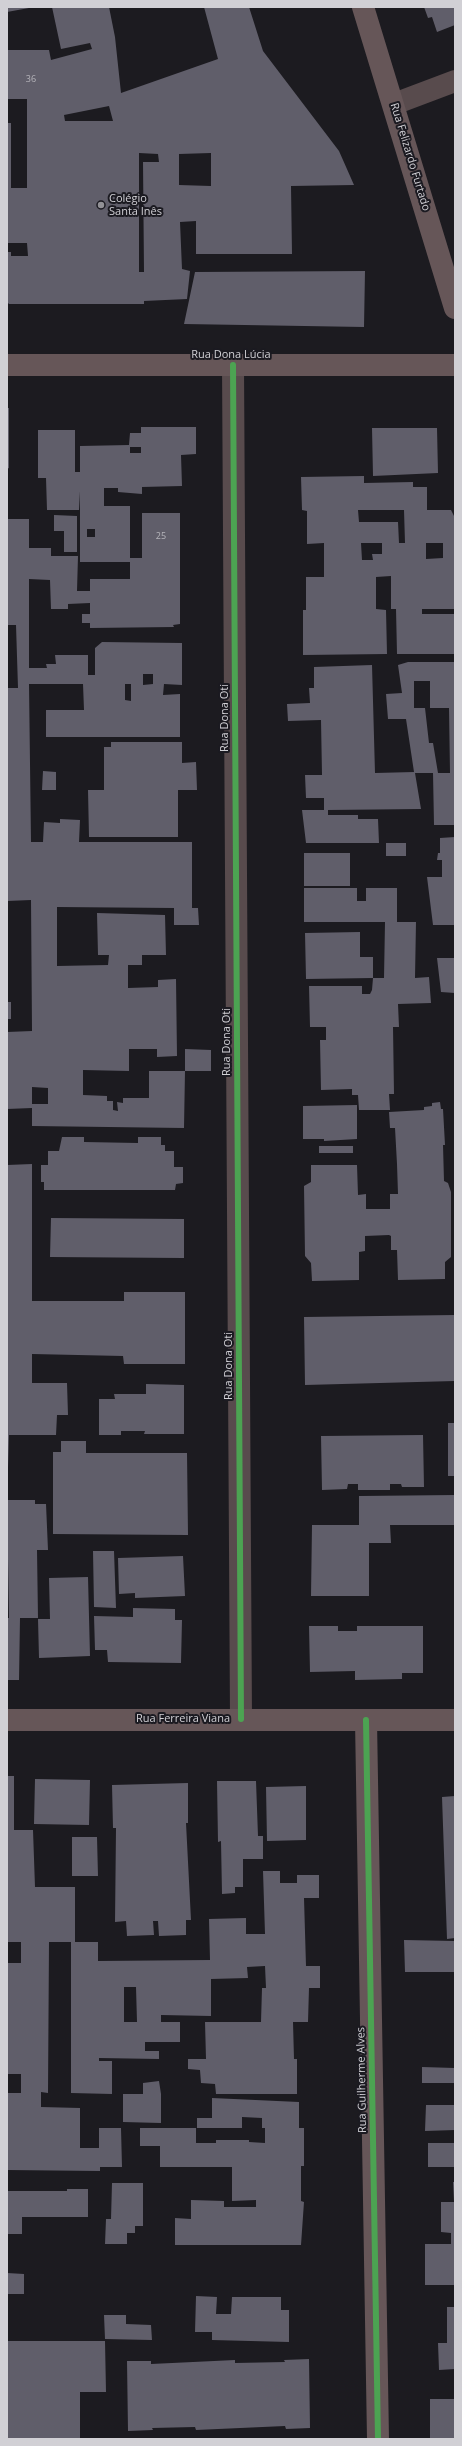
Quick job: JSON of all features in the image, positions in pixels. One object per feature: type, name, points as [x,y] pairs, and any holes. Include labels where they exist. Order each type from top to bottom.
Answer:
[{"type":"street","name":"Rua Felizardo Furtado","points":[[363,7],[394,104],[455,308]]},
{"type":"street","points":[[394,104],[455,81]]},
{"type":"street","name":"Rua Dona Lúcia","points":[[7,365],[455,365]]},
{"type":"street","name":"Rua Dona Oti","points":[[233,365],[241,1719]]},
{"type":"street","name":"Rua Ferreira Viana","points":[[7,1720],[455,1720]]},
{"type":"street","name":"Rua Guilherme Alves","points":[[366,1720],[378,2439]]},
{"type":"building","points":[[7,7],[29,7],[29,8],[7,12]]},
{"type":"building","name":"Colégio Santa Inês","points":[[52,7],[109,7],[115,37],[121,93],[218,59],[204,7],[249,7],[263,51],[339,151],[354,185],[291,186],[292,254],[196,254],[196,221],[180,222],[182,269],[190,271],[187,299],[144,301],[144,304],[9,304],[7,302],[7,252],[11,252],[11,256],[28,256],[27,243],[7,243],[7,123],[11,123],[11,188],[27,188],[27,99],[7,99],[7,50],[49,50],[51,60],[92,49],[90,43],[61,49]],"holes":[[[109,106],[113,121],[65,121],[64,115]],[[139,153],[158,154],[159,162],[143,162],[144,272],[139,272]],[[211,153],[211,186],[179,185],[179,154]]]},
{"type":"building","points":[[424,7],[455,7],[455,25],[437,32],[432,17],[428,18]]},
{"type":"building","points":[[365,271],[364,327],[184,324],[195,272]]},
{"type":"building","points":[[7,408],[9,408],[9,468],[7,469]]},
{"type":"building","points":[[141,427],[196,427],[196,454],[181,455],[182,486],[142,487],[142,494],[118,492],[118,488],[104,488],[104,506],[130,506],[130,558],[142,558],[142,513],[180,513],[180,624],[173,625],[174,627],[90,628],[90,623],[82,623],[82,614],[90,614],[90,603],[68,604],[68,609],[51,609],[50,580],[29,579],[29,668],[47,668],[46,664],[56,664],[55,655],[88,655],[88,675],[95,675],[95,648],[102,642],[182,643],[182,685],[164,684],[163,695],[180,694],[180,737],[46,737],[46,710],[84,710],[83,684],[29,684],[31,842],[43,842],[44,822],[60,823],[60,819],[80,820],[79,842],[192,842],[192,908],[198,908],[199,925],[174,925],[174,908],[57,907],[57,966],[108,965],[109,955],[98,955],[97,913],[165,915],[166,955],[142,955],[142,965],[128,965],[128,988],[158,987],[158,980],[176,979],[177,1056],[157,1057],[157,1049],[129,1049],[129,1071],[83,1070],[83,1095],[107,1096],[107,1101],[113,1101],[113,1110],[118,1111],[117,1102],[123,1103],[123,1098],[149,1098],[149,1071],[185,1071],[184,1128],[32,1126],[32,1108],[7,1109],[7,1032],[32,1031],[31,900],[7,901],[7,688],[18,688],[16,625],[7,625],[7,519],[29,519],[29,548],[51,548],[51,556],[78,556],[77,591],[90,591],[90,579],[130,579],[130,562],[80,562],[80,491],[79,510],[47,510],[46,478],[38,478],[38,430],[75,430],[75,472],[80,472],[80,446],[129,445],[130,433],[141,433]],"holes":[[[130,447],[141,447],[141,453],[130,453]],[[87,529],[95,529],[95,537],[87,537]],[[143,674],[153,674],[153,684],[143,685]],[[125,684],[131,684],[131,701],[125,700]],[[32,1087],[48,1088],[48,1104],[32,1104]]]},
{"type":"building","points":[[372,428],[437,428],[438,473],[373,476]]},
{"type":"building","points":[[364,476],[364,483],[413,482],[413,487],[427,487],[427,510],[451,510],[455,518],[455,609],[422,609],[422,614],[455,614],[455,654],[397,654],[396,609],[391,609],[391,576],[376,577],[376,609],[386,610],[387,654],[303,655],[303,610],[306,610],[306,577],[324,577],[324,543],[307,544],[307,511],[302,510],[301,477]],"holes":[[[358,510],[404,510],[405,543],[399,543],[398,522],[359,522]],[[361,543],[382,543],[382,554],[372,554],[373,560],[362,560]],[[426,543],[443,543],[443,558],[426,559]]]},
{"type":"building","points":[[54,515],[77,516],[77,552],[64,552],[64,531],[54,531]]},
{"type":"building","points":[[408,662],[455,662],[455,825],[434,825],[433,773],[415,773],[421,809],[328,810],[328,815],[358,815],[358,819],[378,819],[379,843],[306,843],[302,810],[324,810],[324,798],[306,798],[305,775],[322,775],[321,720],[288,721],[287,704],[310,703],[309,688],[314,688],[314,667],[372,665],[375,773],[414,772],[406,719],[388,719],[386,694],[402,693],[398,665]],"holes":[[[414,681],[430,681],[430,708],[449,708],[450,773],[438,773],[433,743],[429,743],[425,708],[414,708]]]},
{"type":"building","points":[[111,742],[182,742],[182,763],[196,762],[197,790],[178,790],[178,837],[89,837],[88,790],[104,790],[104,747],[111,747]]},
{"type":"building","points":[[43,771],[56,772],[56,790],[42,790]]},
{"type":"building","points":[[455,837],[455,925],[433,925],[427,877],[442,877],[442,860],[437,860],[438,853],[440,853],[440,838]]},
{"type":"building","points":[[386,843],[406,843],[406,856],[386,856]]},
{"type":"building","points":[[304,853],[350,853],[350,886],[304,886]]},
{"type":"building","points":[[304,888],[357,888],[357,901],[366,901],[366,888],[397,888],[397,922],[416,922],[415,978],[429,977],[431,1003],[398,1004],[399,1027],[393,1027],[394,1094],[389,1094],[390,1110],[359,1110],[358,1095],[352,1095],[352,1089],[321,1090],[320,1040],[326,1040],[326,1027],[310,1027],[309,986],[362,986],[362,994],[370,994],[372,990],[373,978],[384,978],[385,922],[304,922]]},
{"type":"building","points":[[360,932],[360,957],[373,957],[373,978],[306,979],[305,933]]},
{"type":"building","points":[[437,958],[455,958],[455,993],[441,992]]},
{"type":"building","points":[[7,1002],[11,1002],[11,1019],[7,1019]]},
{"type":"building","points":[[185,1049],[211,1050],[211,1071],[185,1071]]},
{"type":"building","points":[[440,1102],[441,1109],[443,1109],[445,1145],[443,1145],[444,1181],[448,1183],[451,1192],[451,1257],[445,1262],[445,1279],[398,1280],[397,1250],[391,1250],[391,1236],[389,1235],[365,1236],[365,1251],[359,1252],[359,1280],[312,1281],[311,1263],[305,1256],[304,1186],[311,1182],[311,1165],[357,1165],[358,1195],[366,1194],[366,1209],[390,1209],[390,1194],[398,1194],[395,1128],[390,1128],[389,1112],[424,1110],[424,1107],[432,1106],[432,1103]]},
{"type":"building","points":[[357,1105],[357,1139],[324,1141],[324,1139],[303,1139],[303,1106]]},
{"type":"building","points":[[62,1137],[84,1137],[84,1142],[138,1143],[138,1137],[161,1137],[161,1145],[165,1145],[165,1151],[174,1151],[174,1167],[183,1167],[183,1183],[176,1184],[175,1190],[44,1190],[44,1182],[41,1182],[41,1165],[48,1165],[48,1151],[59,1151]]},
{"type":"building","points":[[319,1146],[353,1146],[353,1153],[319,1153]]},
{"type":"building","points":[[32,1164],[32,1301],[124,1301],[124,1292],[185,1292],[185,1364],[124,1364],[123,1356],[32,1354],[32,1383],[67,1383],[68,1415],[57,1415],[56,1435],[9,1435],[7,1500],[7,1165]]},
{"type":"building","points":[[51,1218],[184,1219],[184,1258],[50,1257]]},
{"type":"building","points":[[455,1315],[455,1381],[305,1385],[304,1317]]},
{"type":"building","points":[[146,1384],[184,1385],[184,1434],[144,1434],[145,1431],[121,1431],[121,1435],[99,1435],[99,1399],[115,1399],[114,1394],[146,1394]]},
{"type":"building","points":[[448,1423],[455,1423],[455,1476],[448,1476]]},
{"type":"building","points":[[423,1435],[424,1487],[402,1487],[401,1484],[390,1484],[390,1490],[358,1490],[358,1484],[348,1484],[347,1489],[322,1490],[321,1436]]},
{"type":"building","points":[[61,1441],[86,1441],[86,1453],[187,1453],[188,1535],[53,1534],[53,1452],[61,1452]]},
{"type":"building","points":[[455,1495],[455,1525],[390,1525],[391,1543],[369,1543],[369,1596],[311,1596],[312,1525],[359,1525],[359,1496]]},
{"type":"building","points":[[7,1500],[35,1500],[35,1504],[46,1504],[48,1550],[37,1550],[38,1618],[20,1618],[19,1680],[7,1680],[7,1618],[9,1618]]},
{"type":"building","points":[[93,1551],[114,1551],[116,1608],[94,1607]]},
{"type":"building","points":[[183,1556],[185,1596],[135,1598],[135,1593],[119,1594],[118,1558]]},
{"type":"building","points":[[88,1577],[90,1656],[39,1658],[38,1619],[50,1619],[49,1578]]},
{"type":"building","points":[[133,1608],[175,1609],[175,1620],[182,1620],[181,1663],[108,1662],[107,1650],[95,1650],[94,1616],[133,1617]]},
{"type":"building","points":[[309,1626],[338,1626],[338,1631],[357,1631],[357,1626],[423,1626],[423,1673],[402,1673],[402,1679],[355,1680],[355,1671],[310,1672]]},
{"type":"building","points":[[7,1776],[14,1776],[14,1830],[33,1830],[35,1887],[75,1887],[75,1942],[98,1942],[98,1961],[210,1960],[209,1919],[246,1918],[246,1934],[265,1934],[263,1871],[280,1871],[280,1883],[297,1883],[297,1875],[319,1875],[319,1898],[304,1898],[306,1966],[320,1966],[320,1988],[309,1988],[308,2022],[293,2022],[294,2059],[297,2059],[297,2094],[216,2094],[215,2084],[201,2083],[200,2070],[188,2069],[188,2059],[206,2059],[205,2022],[261,2022],[262,1988],[266,1988],[265,1966],[247,1967],[248,1978],[211,1979],[211,2016],[161,2015],[161,2022],[180,2022],[180,2042],[145,2042],[145,2051],[159,2051],[159,2059],[99,2058],[99,2061],[112,2061],[112,2094],[71,2093],[71,1942],[49,1942],[48,2093],[41,2092],[41,2107],[80,2108],[80,2148],[99,2148],[99,2128],[121,2128],[122,2167],[100,2167],[100,2171],[7,2170],[7,2093],[21,2093],[21,2074],[7,2074],[7,1963],[21,1963],[21,1942],[7,1942]],"holes":[[[124,1987],[136,1987],[137,2022],[124,2022]]]},
{"type":"building","points":[[35,1779],[90,1780],[89,1825],[34,1824]]},
{"type":"building","points":[[217,1781],[256,1781],[258,1836],[263,1836],[263,1859],[243,1859],[243,1887],[235,1887],[235,1893],[222,1894],[221,1841],[218,1842]]},
{"type":"building","points":[[188,1783],[188,1823],[186,1823],[191,1920],[186,1920],[186,1935],[159,1936],[158,1921],[153,1921],[154,1935],[127,1936],[126,1921],[115,1922],[116,1828],[113,1828],[112,1785]]},
{"type":"building","points":[[306,1786],[306,1840],[267,1841],[266,1787]]},
{"type":"building","points":[[455,1796],[455,1938],[447,1939],[442,1797]]},
{"type":"building","points":[[72,1837],[97,1837],[98,1876],[72,1876]]},
{"type":"building","points":[[404,1940],[455,1941],[455,1972],[405,1972]]},
{"type":"building","points":[[422,2067],[455,2068],[455,2083],[422,2083]]},
{"type":"building","points":[[159,2081],[161,2094],[161,2123],[123,2122],[123,2094],[143,2094],[143,2083]]},
{"type":"building","points":[[212,2098],[299,2102],[299,2128],[304,2128],[304,2166],[301,2166],[301,2201],[304,2202],[301,2245],[175,2245],[175,2218],[191,2219],[191,2200],[224,2201],[224,2207],[256,2207],[256,2200],[232,2201],[232,2167],[160,2167],[160,2146],[140,2146],[140,2128],[196,2128],[196,2143],[216,2143],[216,2140],[249,2140],[249,2142],[265,2143],[265,2128],[262,2128],[262,2118],[242,2117],[242,2128],[197,2128],[197,2118],[212,2118]]},
{"type":"building","points":[[426,2105],[455,2105],[455,2130],[425,2131]]},
{"type":"building","points":[[428,2143],[455,2143],[455,2167],[428,2167]]},
{"type":"building","points":[[453,2182],[455,2182],[455,2285],[425,2285],[425,2244],[451,2244],[451,2233],[441,2232],[441,2202],[454,2202]]},
{"type":"building","points":[[112,2183],[143,2183],[143,2226],[135,2226],[135,2233],[127,2233],[127,2244],[105,2244],[106,2219],[111,2219]]},
{"type":"building","points":[[67,2189],[88,2189],[88,2217],[22,2217],[22,2234],[7,2234],[7,2191],[67,2191]]},
{"type":"building","points":[[7,2273],[24,2274],[24,2294],[7,2294]]},
{"type":"building","points":[[196,2296],[217,2297],[216,2314],[231,2314],[232,2297],[281,2297],[281,2310],[289,2310],[289,2342],[212,2340],[212,2332],[195,2332]]},
{"type":"building","points":[[447,2307],[455,2307],[455,2369],[439,2370],[438,2343],[447,2343]]},
{"type":"building","points":[[104,2315],[126,2315],[126,2324],[151,2325],[152,2340],[105,2339]]},
{"type":"building","points":[[7,2341],[105,2341],[106,2392],[80,2392],[80,2439],[7,2439]]},
{"type":"building","points":[[309,2359],[310,2428],[286,2429],[285,2426],[196,2430],[195,2427],[152,2428],[153,2430],[128,2431],[127,2361],[151,2361],[151,2364],[235,2360],[235,2363],[285,2362],[284,2360]]},
{"type":"building","points":[[430,2399],[455,2399],[455,2439],[430,2439]]},
{"type":"cycle path","points":[[233,365],[241,1719]]},
{"type":"cycle path","points":[[366,1720],[378,2439]]},
{"type":"place","name":"Colégio Santa Inês","points":[[101,205]]}]
